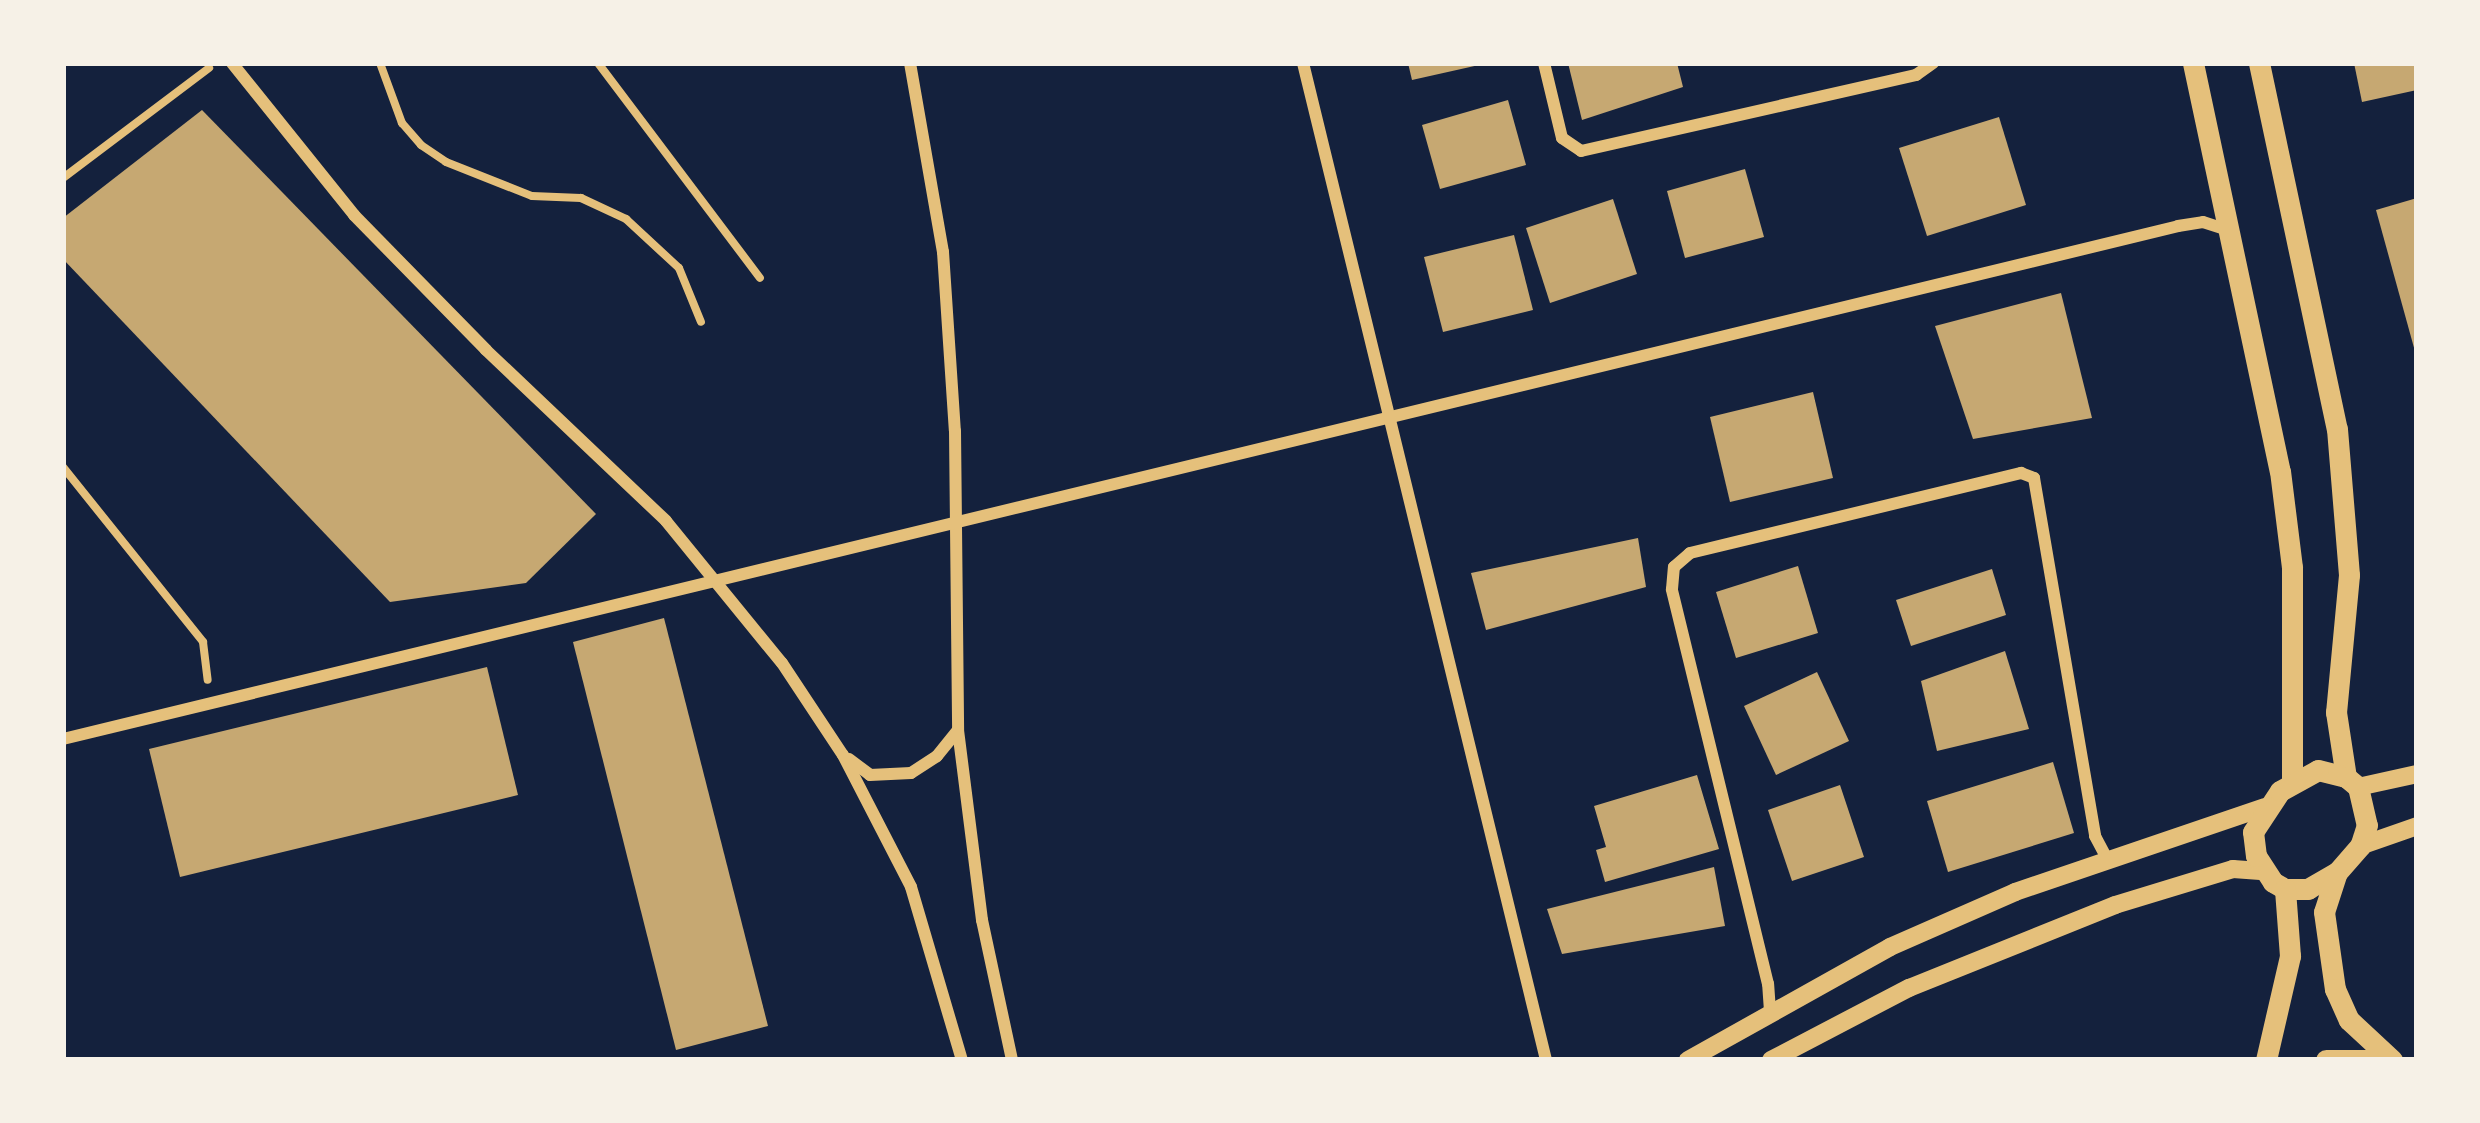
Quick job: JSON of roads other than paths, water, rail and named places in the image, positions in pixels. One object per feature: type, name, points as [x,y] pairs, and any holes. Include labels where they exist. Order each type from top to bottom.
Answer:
[{"type":"main road","points":[[2193,63],[2280,471],[2292,567],[2292,782]]},
{"type":"main road","points":[[2259,63],[2337,429],[2349,574],[2336,712],[2352,782],[2367,811],[2360,846],[2337,872],[2308,889],[2285,889],[2264,871],[2253,832],[2265,807],[2292,782],[2318,770],[2352,782]]},
{"type":"main road","points":[[2337,872],[2324,912],[2336,988],[2349,1020],[2389,1060]]},
{"type":"main road","points":[[2266,1060],[2290,956],[2285,889]]},
{"type":"main road","points":[[2326,1060],[2389,1060]]},
{"type":"street","points":[[232,63],[354,215],[486,350],[609,463],[717,578],[844,754],[911,887],[962,1060]]},
{"type":"street","points":[[910,63],[943,251],[956,520],[958,730],[982,920],[1012,1060]]},
{"type":"street","points":[[1303,63],[1546,1060]]},
{"type":"street","points":[[1544,63],[1562,138],[1581,151],[1916,75],[1933,63]]},
{"type":"street","points":[[63,739],[2178,226],[2203,222],[2232,231]]},
{"type":"street","points":[[1770,1010],[1768,984],[1672,589],[1674,567],[1690,554],[2021,473],[2034,478],[2095,836],[2107,859]]},
{"type":"street","points":[[844,754],[870,776],[911,772],[937,756],[958,730]]},
{"type":"street","points":[[2352,782],[2417,774]]},
{"type":"street","points":[[1688,1060],[1770,1010],[1890,947],[2107,859],[2265,807]]},
{"type":"street","points":[[2360,846],[2417,826]]},
{"type":"street","points":[[1771,1060],[1909,988],[2115,905],[2233,869],[2264,871]]}]
